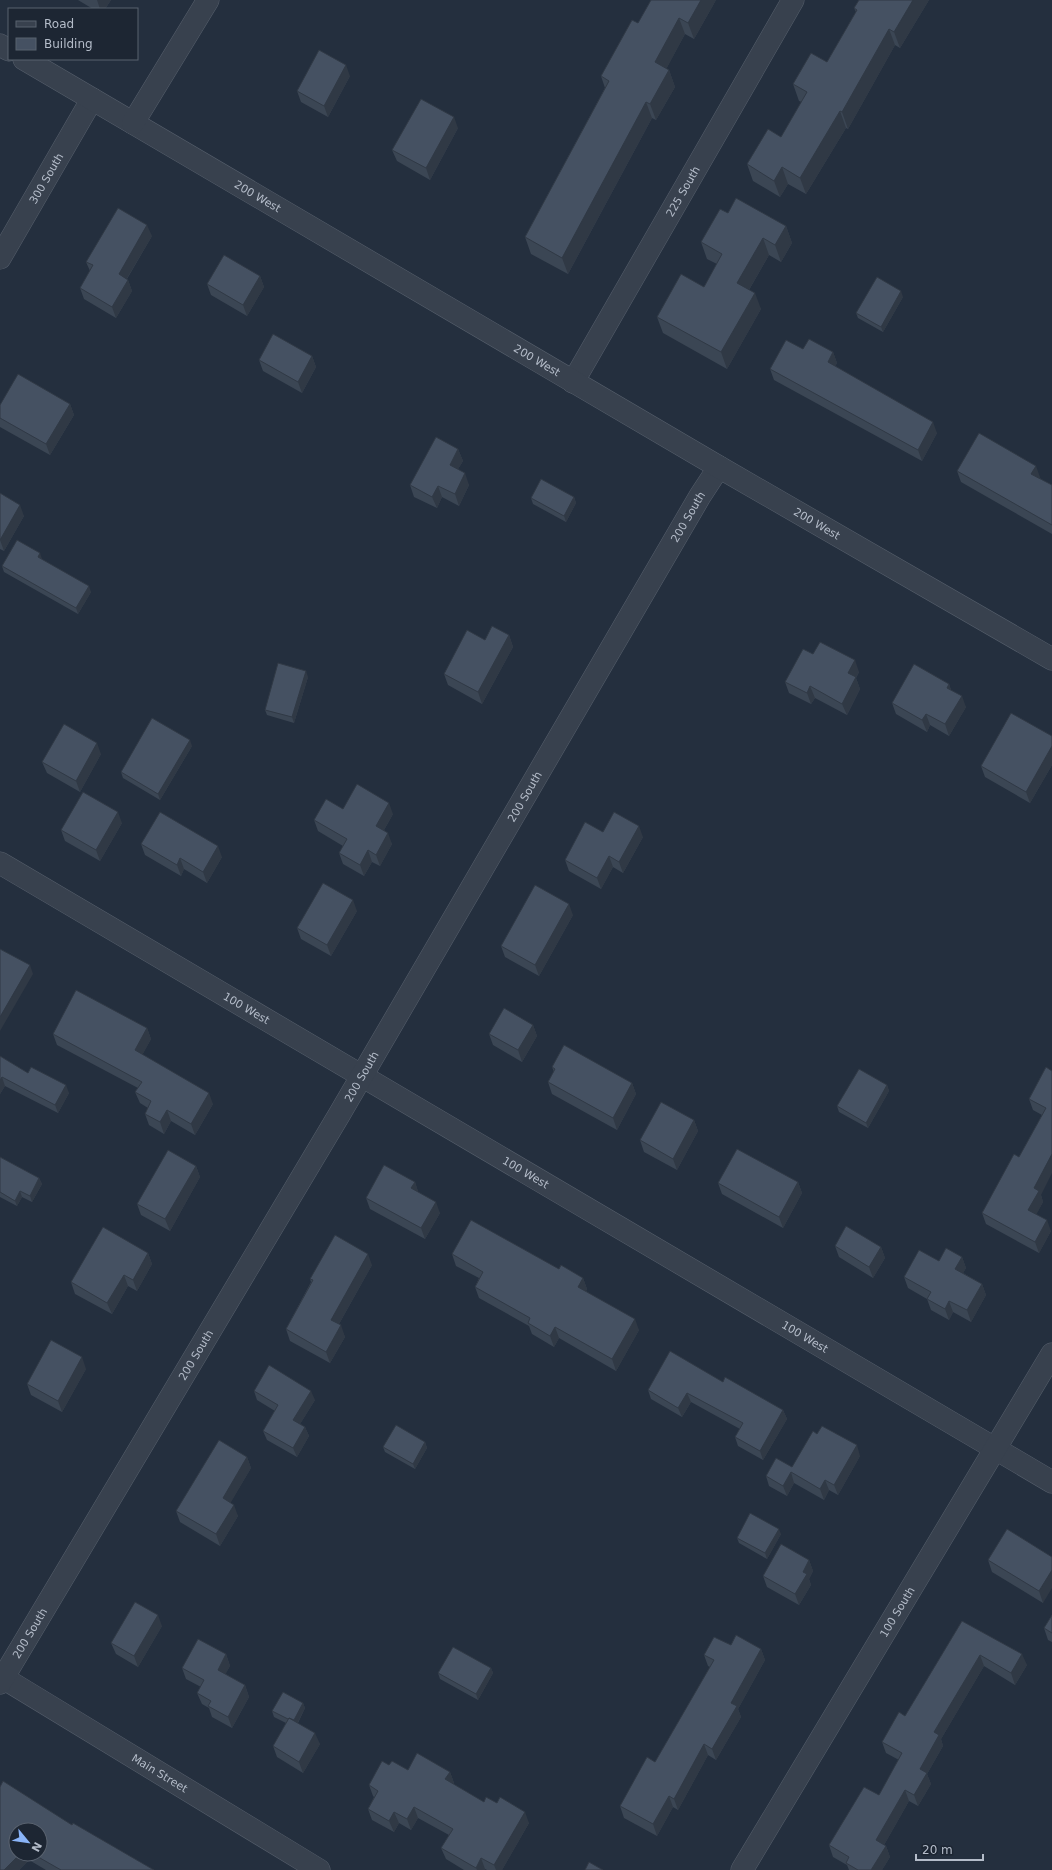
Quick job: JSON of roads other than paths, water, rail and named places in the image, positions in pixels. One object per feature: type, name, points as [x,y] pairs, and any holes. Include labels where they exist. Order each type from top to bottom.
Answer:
[{"type":"street","points":[[133,123],[208,0]]},
{"type":"street","name":"225 South","points":[[573,382],[793,0]]},
{"type":"street","name":"200 West","points":[[26,60],[573,382],[1052,659]]},
{"type":"street","name":"300 South","points":[[0,258],[92,99]]},
{"type":"street","name":"200 South","points":[[1,1679],[362,1076],[700,496],[719,467]]},
{"type":"street","name":"100 West","points":[[0,863],[1052,1482]]},
{"type":"street","name":"100 South","points":[[742,1870],[1052,1354]]},
{"type":"street","name":"Main Street","points":[[1,1679],[319,1870]]}]
